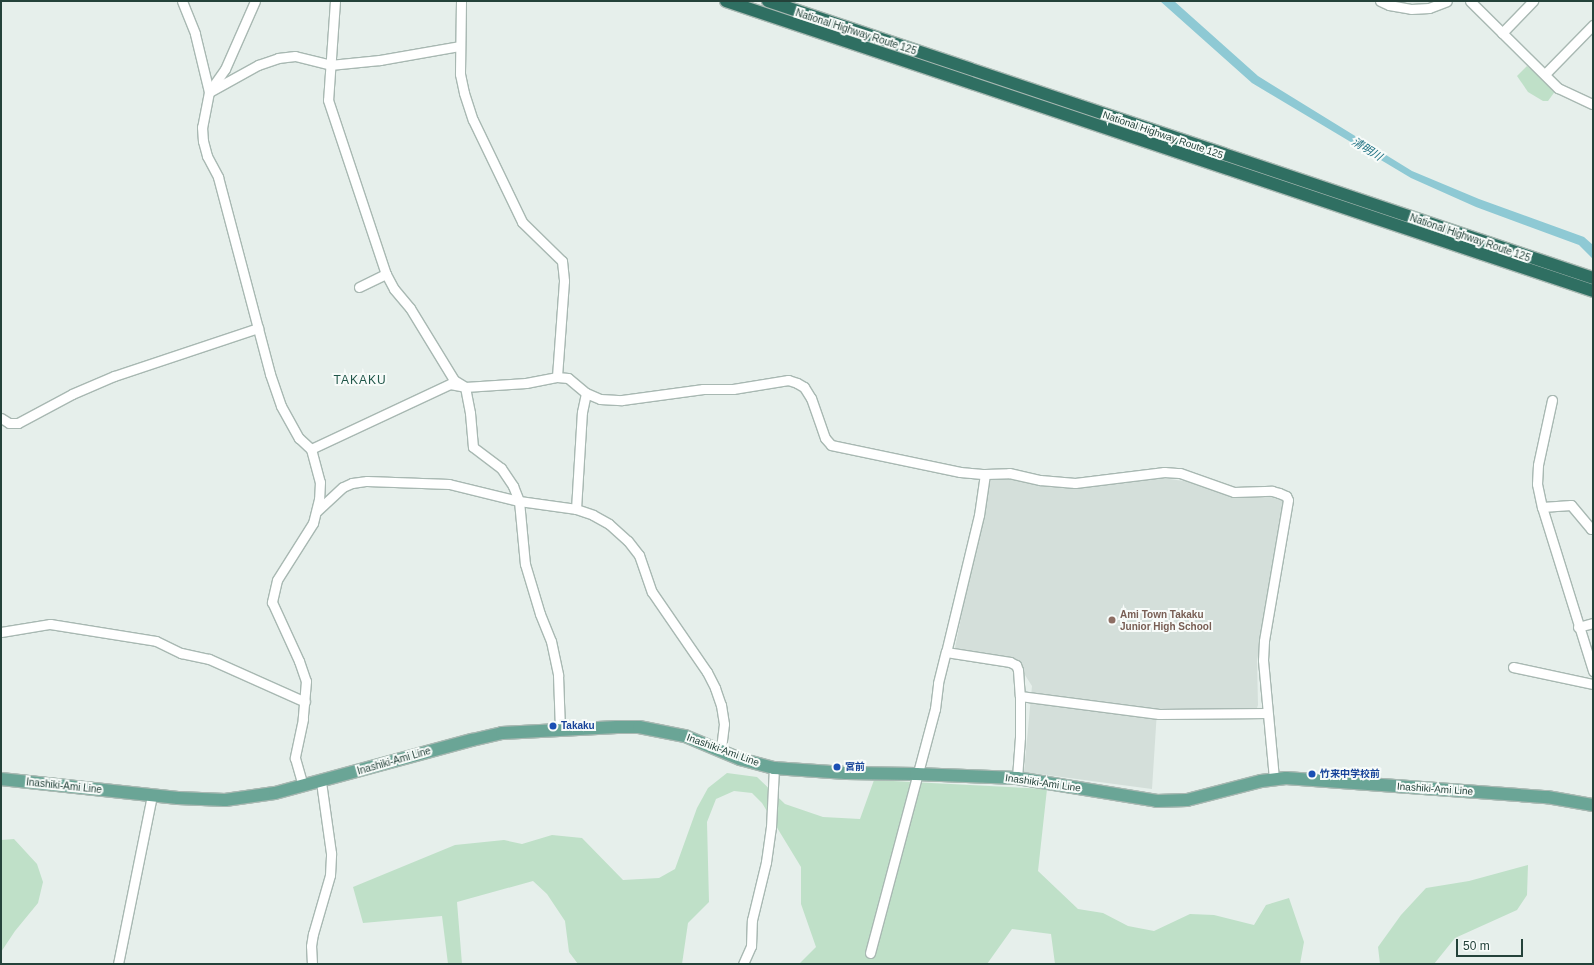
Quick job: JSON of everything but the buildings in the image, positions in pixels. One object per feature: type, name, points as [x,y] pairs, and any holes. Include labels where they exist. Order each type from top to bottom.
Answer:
[{"type":"highway","name":"National Highway Route 125","points":[[726,1],[1593,291]]},
{"type":"highway","name":"National Highway Route 125","points":[[768,1],[1593,278]]},
{"type":"main road","name":"Inashiki-Ami Line","points":[[1,779],[152,795],[225,800],[260,796],[321,782],[502,733],[639,727],[685,736],[745,760],[774,768],[846,773],[1017,778],[1130,797],[1172,801],[1208,796],[1274,779],[1299,778],[1547,797],[1593,805]]},
{"type":"street","points":[[182,1],[195,34],[209,92]]},
{"type":"street","points":[[255,1],[225,68],[209,92],[202,127],[202,141],[207,156],[218,177],[270,374],[281,406],[299,438],[311,449],[320,482],[317,511],[313,523],[277,580],[272,602],[304,673],[305,702],[295,758],[303,786]]},
{"type":"street","points":[[335,1],[328,100],[386,274],[394,289],[410,308],[454,380],[464,387],[470,413],[473,446],[501,468],[513,486],[519,501],[525,564],[540,614],[551,641],[558,675],[560,730]]},
{"type":"street","points":[[461,1],[459,46],[460,74],[464,93],[473,120],[522,222],[562,261],[564,281],[556,377]]},
{"type":"street","points":[[1380,1],[1389,5],[1411,9],[1429,8],[1447,1]]},
{"type":"street","points":[[1470,1],[1558,88],[1593,104]]},
{"type":"street","points":[[1502,33],[1533,1]]},
{"type":"street","points":[[1545,74],[1593,25]]},
{"type":"street","points":[[209,92],[258,65],[278,58],[295,56],[330,65],[380,60],[459,46]]},
{"type":"street","points":[[359,287],[386,274]]},
{"type":"street","points":[[1,418],[9,423],[18,423],[72,394],[114,376],[258,328]]},
{"type":"street","points":[[311,449],[450,384],[464,387],[526,383],[556,377],[568,378],[586,393],[600,399],[622,400],[703,389],[733,389],[788,380],[797,382],[804,387],[811,398],[825,438],[831,445],[960,472],[985,474],[1009,473],[1040,480],[1075,483],[1164,472],[1180,473],[1234,492],[1272,491],[1286,496],[1288,500],[1264,641],[1267,713],[1274,779]]},
{"type":"street","points":[[576,509],[582,412],[586,393]]},
{"type":"street","points":[[1552,400],[1538,465],[1538,484],[1542,507],[1578,628],[1591,656],[1593,671]]},
{"type":"street","points":[[870,953],[916,774],[935,709],[938,683],[979,515],[985,474]]},
{"type":"street","points":[[317,511],[344,487],[352,483],[367,481],[449,484],[519,501],[576,509],[593,515],[609,524],[628,541],[639,555],[652,592],[707,672],[715,688],[721,705],[724,724],[721,750]]},
{"type":"street","points":[[1542,507],[1571,505],[1591,529],[1593,528]]},
{"type":"street","points":[[1578,628],[1593,622]]},
{"type":"street","points":[[1,632],[50,624],[156,641],[181,653],[209,659],[305,702]]},
{"type":"street","points":[[946,652],[1010,662],[1016,665],[1018,670],[1020,696],[1020,737],[1017,778]]},
{"type":"street","points":[[1513,667],[1593,684]]},
{"type":"street","points":[[1020,696],[1159,714],[1267,713]]},
{"type":"street","points":[[743,964],[750,946],[752,920],[766,862],[771,827],[774,768]]},
{"type":"street","points":[[312,964],[312,934],[330,875],[331,853],[321,782]]},
{"type":"street","points":[[118,964],[152,795]]},
{"type":"shaded area","name":"Ami Town Takaku Junior High School","points":[[999,475],[1097,483],[1162,478],[1191,482],[1234,497],[1265,495],[1283,501],[1270,593],[1257,661],[1258,705],[1256,711],[1157,711],[1152,789],[1024,772],[1032,686],[1016,661],[955,648],[988,482]]},
{"type":"green space","points":[[1527,66],[1556,90],[1548,101],[1543,101],[1528,92],[1517,76]]},
{"type":"green space","points":[[727,773],[757,777],[785,804],[823,817],[860,819],[874,780],[1047,789],[1038,871],[1078,909],[1103,913],[1128,926],[1154,931],[1190,914],[1214,915],[1254,925],[1266,905],[1289,898],[1304,942],[1300,964],[1055,964],[1051,934],[1012,929],[987,964],[799,964],[816,947],[801,904],[801,867],[762,803],[752,793],[734,791],[716,799],[707,822],[709,902],[688,923],[682,964],[578,964],[569,952],[565,921],[547,894],[533,881],[457,902],[462,964],[448,964],[442,916],[363,923],[353,887],[455,845],[504,840],[522,844],[552,835],[582,838],[623,880],[659,878],[675,869],[697,808],[708,788]]},
{"type":"green space","points":[[14,839],[37,864],[43,882],[38,903],[15,931],[1,952],[1,840]]},
{"type":"green space","points":[[1528,865],[1527,895],[1517,910],[1455,938],[1434,964],[1380,964],[1378,947],[1401,915],[1426,888],[1469,881]]},
{"type":"water","name":"清明川","points":[[1160,1],[1174,1],[1258,76],[1412,171],[1479,199],[1584,237],[1593,245],[1593,259],[1579,245],[1476,207],[1411,178],[1252,83]]},
{"type":"place","name":"Ami Town Takaku Junior High School","points":[[1112,620]]},
{"type":"place","name":"Takaku","points":[[553,726]]},
{"type":"place","name":"宮前","points":[[837,767]]},
{"type":"place","name":"竹来中学校前","points":[[1312,774]]},
{"type":"district","name":"TAKAKU","points":[[360,381]]}]
